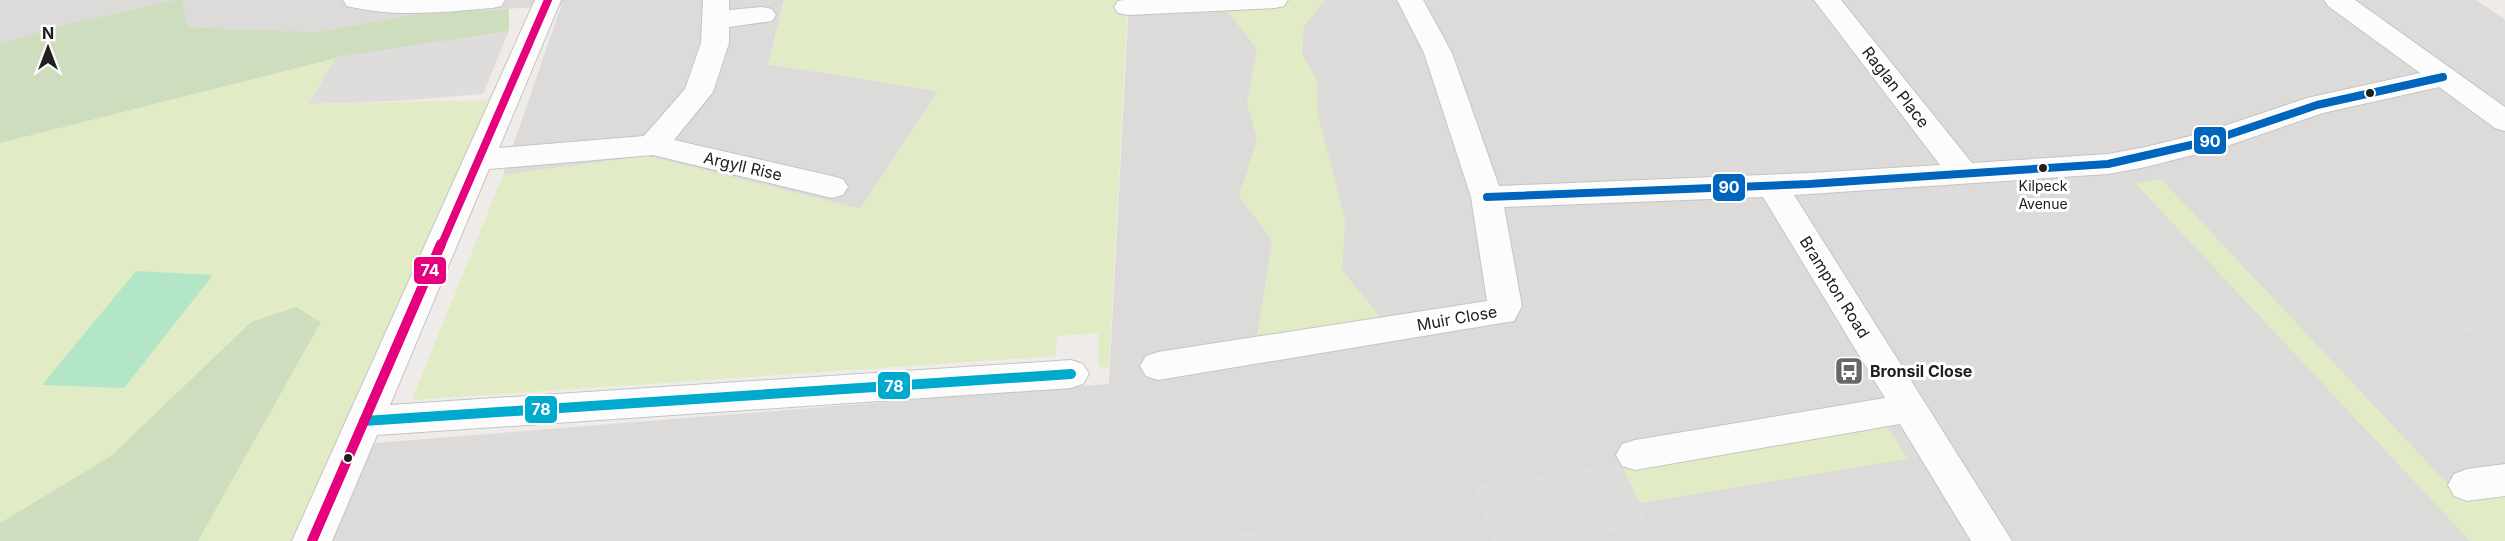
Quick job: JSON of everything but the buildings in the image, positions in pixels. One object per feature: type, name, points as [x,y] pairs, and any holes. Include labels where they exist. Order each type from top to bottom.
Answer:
[{"type":"street","points":[[356,0],[366,4],[422,4],[492,0]]},
{"type":"street","points":[[312,541],[548,0]]},
{"type":"street","points":[[1128,7],[1275,0]]},
{"type":"street","name":"Muir Close","points":[[1158,366],[1502,312],[1505,306],[1487,197],[1438,53],[1410,0]]},
{"type":"street","name":"Raglan Place","points":[[1827,0],[1965,175]]},
{"type":"street","points":[[2337,0],[2505,121]]},
{"type":"street","points":[[653,145],[699,92],[715,43],[716,10],[762,15]]},
{"type":"street","points":[[1487,197],[1772,186],[2108,164],[2213,140],[2318,105],[2442,77]]},
{"type":"street","name":"Argyll Rise","points":[[478,160],[653,145],[832,187]]},
{"type":"street","name":"Brampton Road","points":[[1772,186],[1992,541]]},
{"type":"street","points":[[364,421],[1071,374]]},
{"type":"street","points":[[1635,455],[1909,408]]},
{"type":"street","points":[[2467,485],[2505,480]]},
{"type":"shaded area","points":[[0,0],[175,0],[54,27],[0,44]]},
{"type":"shaded area","points":[[182,0],[784,0],[768,64],[938,91],[860,209],[647,156],[503,175],[561,6],[423,13],[317,32],[187,27]]},
{"type":"shaded area","points":[[1129,0],[2476,0],[2505,20],[2505,541],[281,541],[326,447],[1109,384]]},
{"type":"shaded area","points":[[509,31],[483,94],[396,101],[309,104],[336,57]]},
{"type":"shaded area","points":[[2451,189],[2505,232],[2505,325],[2433,338],[2325,236]]},
{"type":"shaded area","points":[[1621,463],[1649,526],[1553,541],[1493,541],[1474,486]]},
{"type":"shaded area","points":[[1263,530],[1265,541],[1183,541]]},
{"type":"green space","points":[[182,0],[188,27],[317,32],[423,13],[509,9],[509,31],[336,58],[0,143],[0,44],[54,27]]},
{"type":"green space","points":[[785,0],[1128,0],[1109,367],[1098,367],[1098,333],[1057,336],[1055,356],[412,400],[503,175],[647,156],[860,209],[938,91],[768,64]]},
{"type":"green space","points":[[1325,0],[1304,26],[1302,54],[1317,80],[1318,115],[1345,221],[1342,270],[1390,329],[1255,350],[1272,240],[1239,196],[1257,140],[1247,103],[1257,49],[1220,2]]},
{"type":"green space","points":[[336,57],[309,104],[498,100],[312,541],[198,541],[321,322],[296,307],[251,322],[111,456],[0,523],[0,143]]},
{"type":"green space","points":[[2161,179],[2458,495],[2505,491],[2505,541],[2470,541],[2135,183]]},
{"type":"green space","points":[[136,271],[213,275],[124,388],[42,385]]},
{"type":"green space","points":[[296,307],[321,322],[198,541],[0,541],[0,523],[111,456],[251,322]]},
{"type":"green space","points":[[1884,422],[1908,459],[1639,503],[1621,463]]},
{"type":"transit line","name":"74","points":[[312,541],[548,0]]},
{"type":"transit line","name":"90","points":[[1487,197],[1809,184],[2108,164],[2213,140],[2317,105],[2443,77]]},
{"type":"transit line","name":"78","points":[[364,421],[1071,374]]},
{"type":"place","name":"Kilpeck Avenue","points":[[2043,168]]},
{"type":"place","name":"Bronsil Close","points":[[1849,371]]}]
